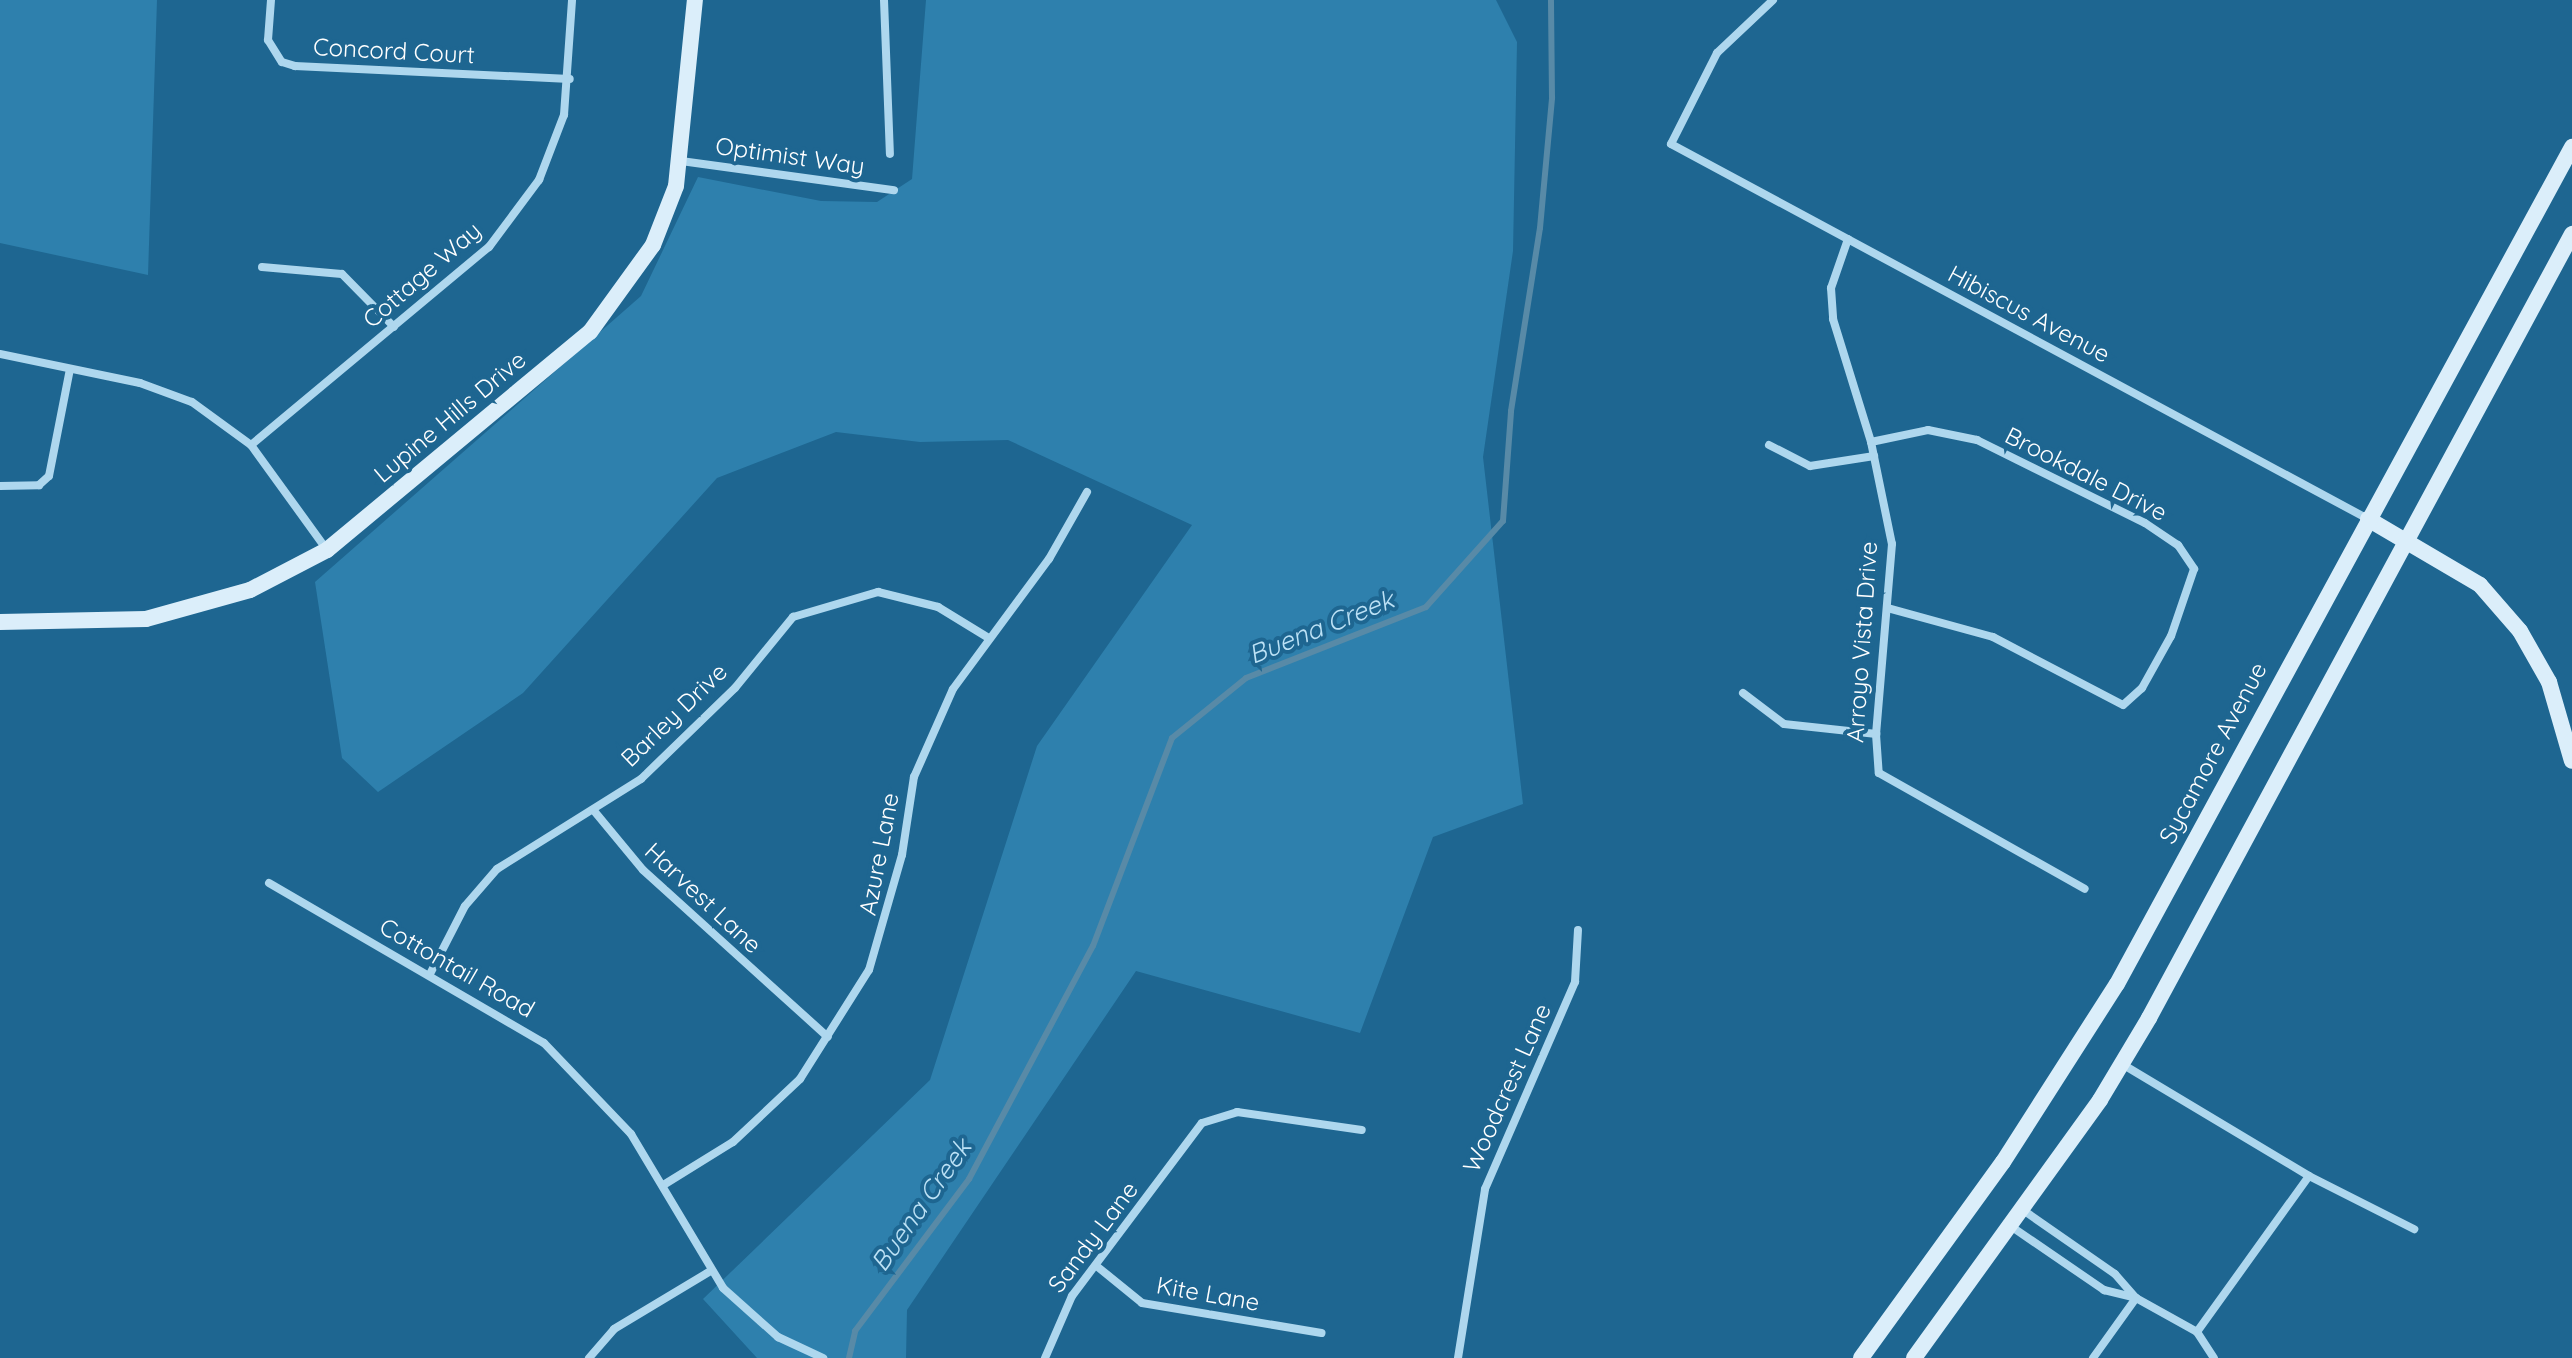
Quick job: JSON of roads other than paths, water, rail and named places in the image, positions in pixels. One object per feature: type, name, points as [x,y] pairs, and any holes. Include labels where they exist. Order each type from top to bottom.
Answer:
[{"type":"main road","name":"Lupine Hills Drive","points":[[0,622],[88,625],[173,613],[250,590],[327,550],[590,332],[653,245],[681,161],[695,0]]},
{"type":"main road","name":"Sycamore Avenue","points":[[1861,1358],[2003,1162],[2105,1005],[2572,147]]},
{"type":"main road","points":[[1914,1358],[2012,1227],[2122,1063],[2572,234]]},
{"type":"main road","points":[[2368,519],[2405,538],[2480,585],[2520,631],[2549,682],[2572,761]]},
{"type":"street","name":"Concord Court","points":[[271,0],[268,40],[282,62],[295,66],[570,79]]},
{"type":"street","name":"Cottage Way","points":[[251,445],[489,247],[539,180],[570,79],[572,0]]},
{"type":"street","points":[[884,0],[890,154]]},
{"type":"street","name":"Hibiscus Avenue","points":[[1773,0],[1717,53],[1671,144],[2368,519]]},
{"type":"street","name":"Optimist Way","points":[[681,161],[894,190]]},
{"type":"street","name":"Arroyo Vista Drive","points":[[1848,239],[1831,288],[1833,319],[1871,442],[1892,544],[1876,734],[1879,773],[2085,889]]},
{"type":"street","points":[[262,267],[342,274],[394,327]]},
{"type":"street","points":[[0,354],[70,369],[192,402],[251,445],[327,550]]},
{"type":"street","points":[[0,486],[39,485],[49,476],[70,369]]},
{"type":"street","name":"Brookdale Drive","points":[[1871,442],[1928,430],[1977,440],[2145,523],[2178,545],[2194,569],[2171,636],[2142,688],[2123,705],[1983,633],[1888,608]]},
{"type":"street","points":[[1769,445],[1810,466],[1874,456]]},
{"type":"street","name":"Azure Lane","points":[[665,1184],[733,1142],[800,1079],[828,1037],[883,932],[914,777],[953,689],[987,637],[1049,559],[1087,492]]},
{"type":"street","name":"Barley Drive","points":[[430,974],[465,906],[497,869],[595,812],[735,688],[793,617],[878,592],[938,607],[987,637]]},
{"type":"street","points":[[1743,693],[1784,724],[1876,734]]},
{"type":"street","name":"Harvest Lane","points":[[595,812],[643,870],[828,1037]]},
{"type":"street","name":"Cottontail Road","points":[[269,883],[544,1043],[631,1134],[665,1184],[712,1270],[778,1337],[820,1358]]},
{"type":"street","name":"Woodcrest Lane","points":[[1458,1358],[1485,1189],[1575,982],[1578,930]]},
{"type":"street","points":[[2122,1063],[2309,1176],[2414,1229]]},
{"type":"street","name":"Sandy Lane","points":[[1045,1358],[1054,1324],[1143,1209],[1173,1152],[1202,1123],[1237,1112],[1362,1130]]},
{"type":"street","points":[[2197,1332],[2309,1176]]},
{"type":"street","points":[[2023,1210],[2115,1274],[2136,1298]]},
{"type":"street","points":[[2012,1227],[2104,1290],[2136,1298],[2197,1332],[2214,1358]]},
{"type":"street","name":"Kite Lane","points":[[1099,1268],[1142,1303],[1322,1333]]},
{"type":"street","points":[[589,1358],[614,1329],[712,1270]]},
{"type":"street","points":[[2093,1358],[2136,1298]]},
{"type":"waterway","name":"Buena Creek","points":[[849,1358],[855,1331],[969,1179],[1093,946],[1172,738],[1246,678],[1426,607],[1503,521],[1511,411],[1540,228],[1552,98],[1551,0]]}]
